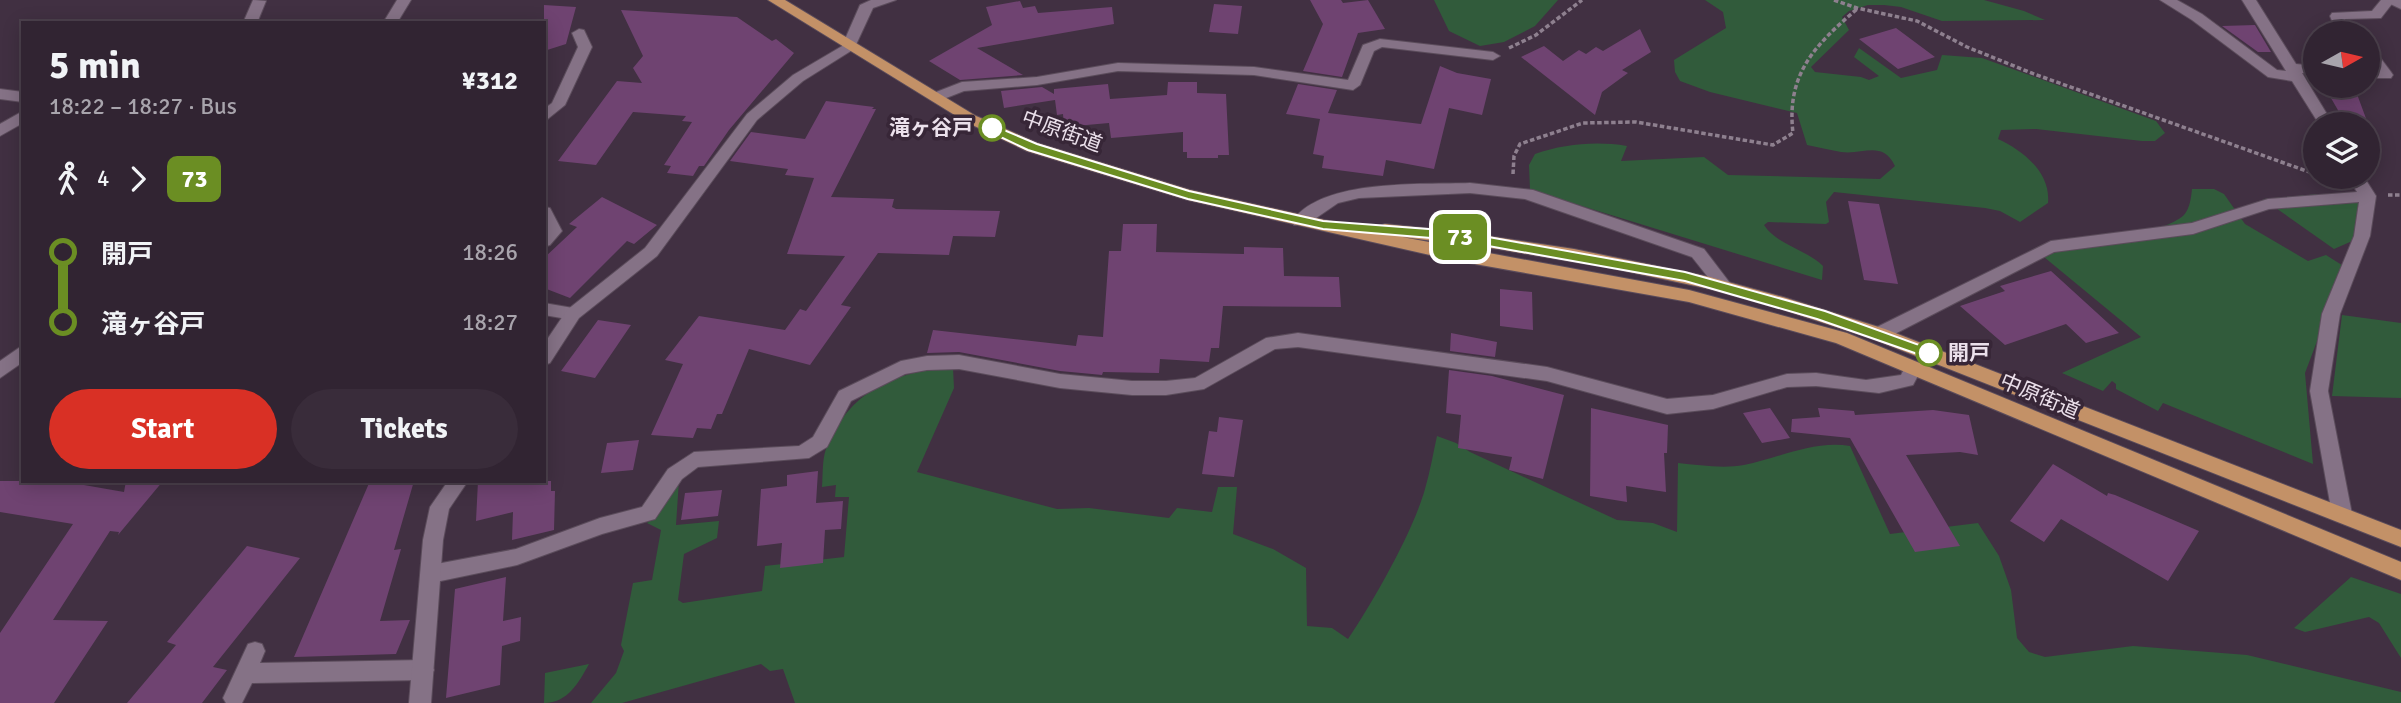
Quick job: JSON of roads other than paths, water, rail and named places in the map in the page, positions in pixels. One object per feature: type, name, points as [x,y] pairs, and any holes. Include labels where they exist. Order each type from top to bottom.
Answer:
[{"type":"main road","name":"中原街道","points":[[775,0],[971,119],[1032,147],[1188,195],[1451,254],[1689,296],[1841,338],[2401,571]]},
{"type":"main road","name":"中原街道","points":[[1323,225],[1455,236],[1685,277],[1725,287],[1879,334],[2401,539]]},
{"type":"street","points":[[391,21],[404,0]]},
{"type":"street","points":[[546,355],[573,314],[651,252],[752,117],[798,78],[849,46],[867,2],[889,0]]},
{"type":"street","points":[[2167,0],[2197,16],[2273,74],[2303,72]]},
{"type":"street","points":[[2249,0],[2319,112]]},
{"type":"street","points":[[2339,21],[2337,16],[2352,13],[2376,15],[2389,0],[2401,5]]},
{"type":"street","points":[[251,21],[259,1]]},
{"type":"street","points":[[546,115],[558,105],[585,47],[579,33]]},
{"type":"street","points":[[936,97],[962,87],[1037,81],[1118,67],[1254,71],[1353,85],[1368,48],[1380,43],[1493,56]]},
{"type":"street","points":[[0,93],[21,97]]},
{"type":"street","points":[[0,131],[21,117]]},
{"type":"street","points":[[1300,221],[1333,199],[1359,192],[1470,188],[1527,194],[1698,253],[1725,287]]},
{"type":"street","points":[[2342,514],[2319,391],[2332,314],[2362,236],[2368,196],[2364,189]]},
{"type":"street","points":[[1879,334],[2051,247],[2193,228],[2268,204],[2368,196]]},
{"type":"street","points":[[546,216],[554,231],[546,239]]},
{"type":"street","points":[[546,309],[573,314]]},
{"type":"street","points":[[430,574],[517,557],[600,526],[648,513],[675,474],[694,460],[802,453],[820,442],[845,396],[901,368],[927,363],[959,362],[1060,380],[1132,388],[1166,388],[1198,384],[1272,343],[1298,340],[1547,374],[1578,380],[1655,403],[1681,407],[1707,403],[1779,380],[1805,379],[1865,389],[1892,386],[1907,380],[1913,368]]},
{"type":"street","points":[[420,703],[433,540],[440,507],[458,483]]},
{"type":"street","points":[[234,698],[255,651]]},
{"type":"street","points":[[244,673],[423,670]]},
{"type":"place","name":"滝ヶ谷戸","points":[[992,128]]},
{"type":"place","name":"開戸","points":[[1929,353]]}]
